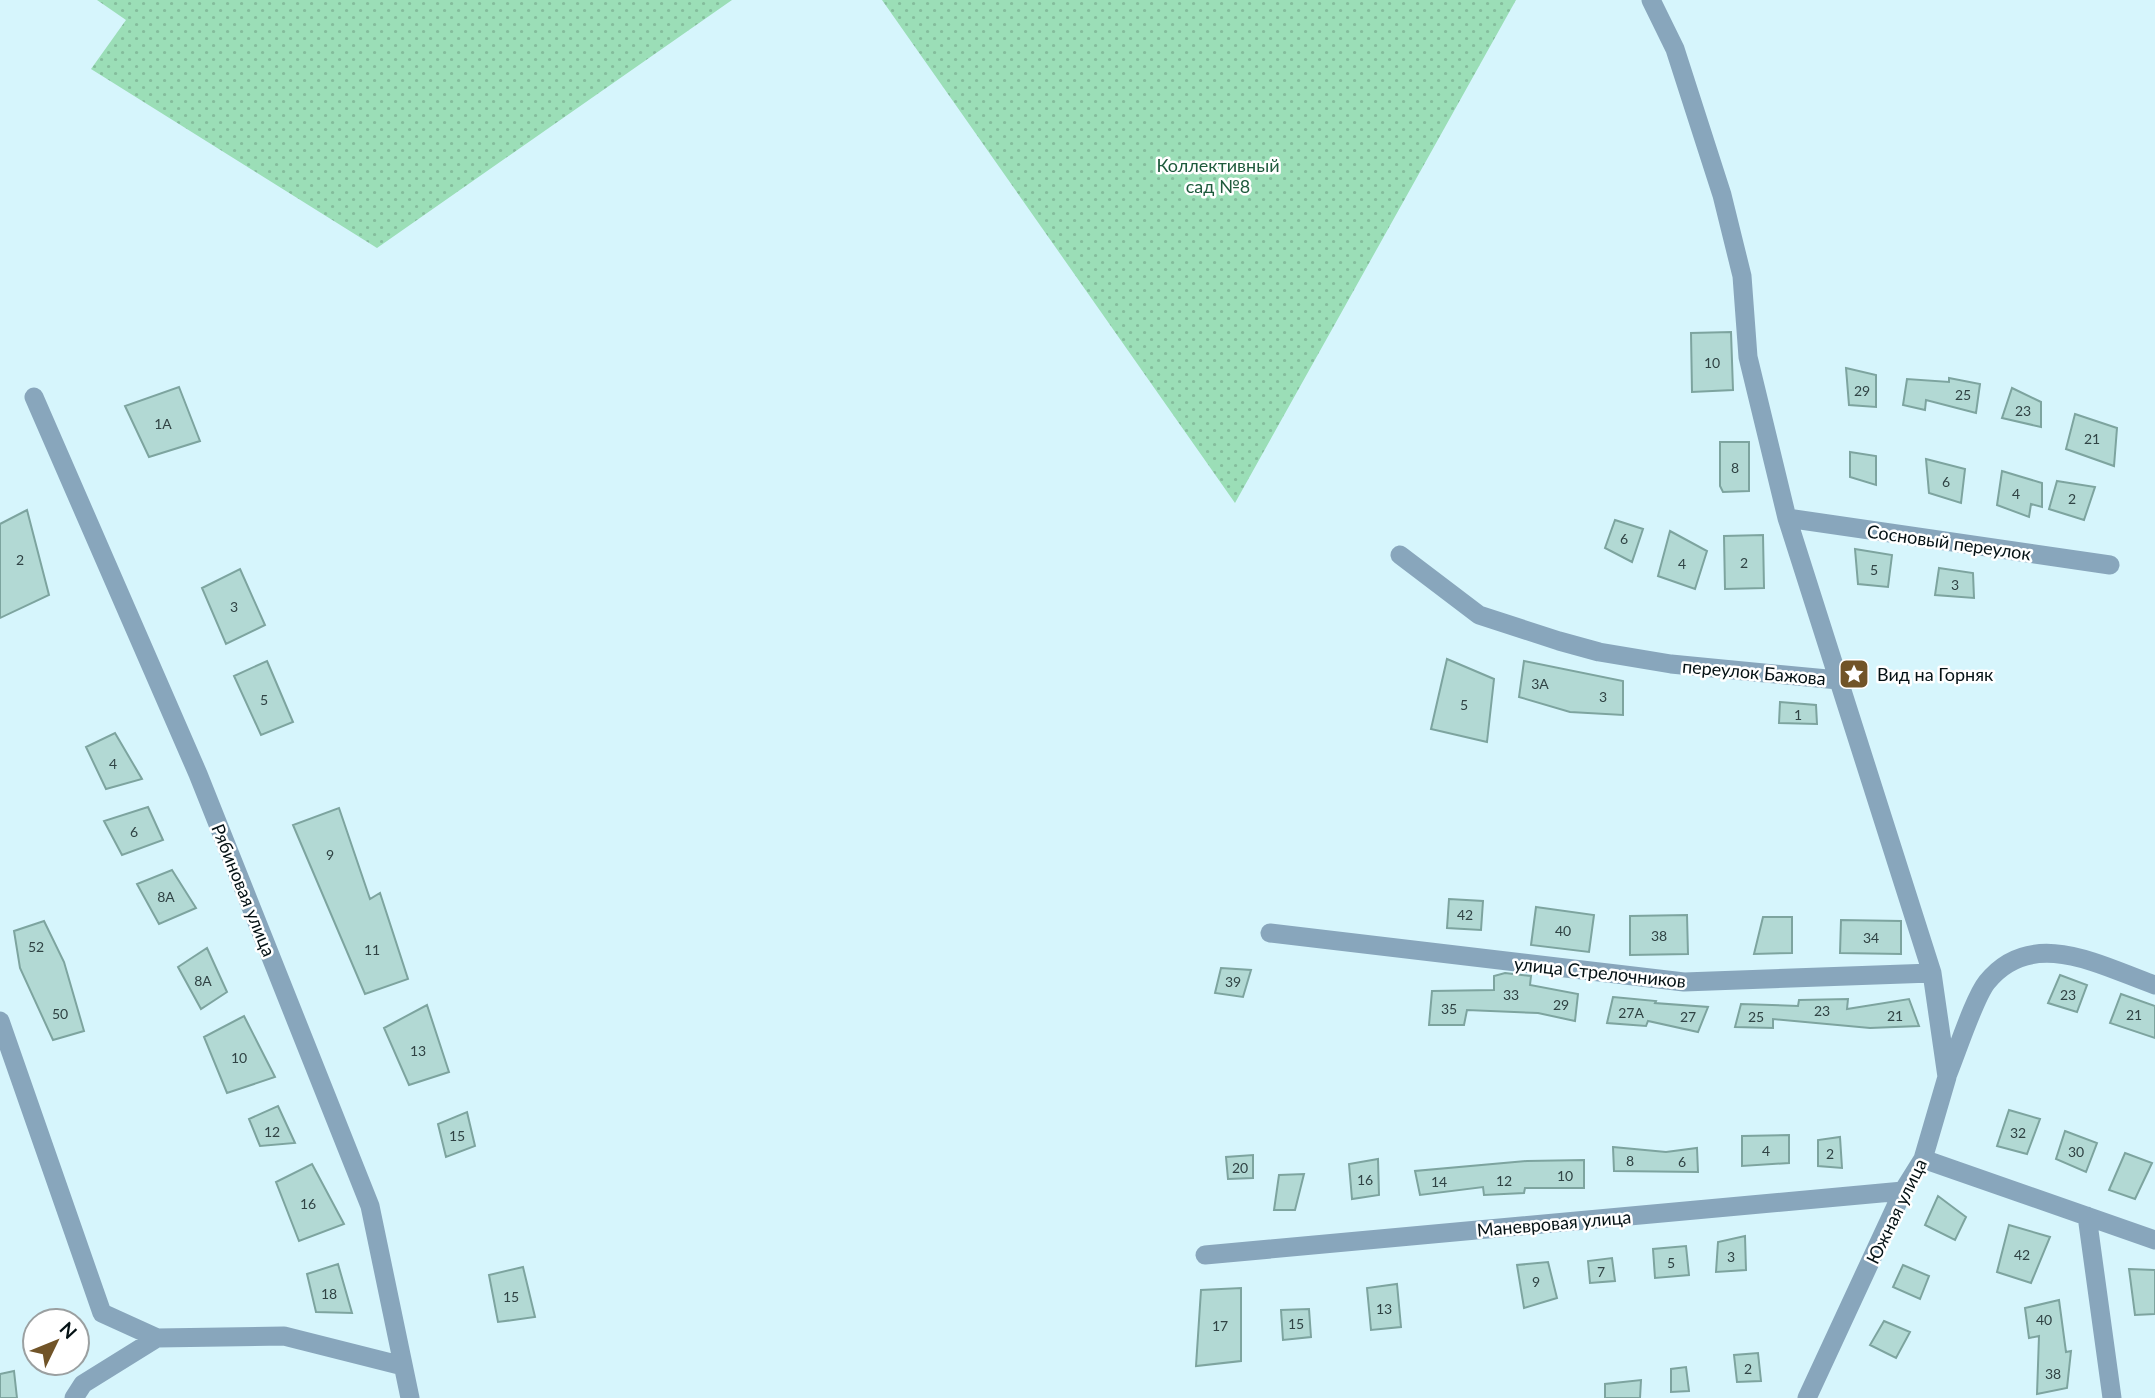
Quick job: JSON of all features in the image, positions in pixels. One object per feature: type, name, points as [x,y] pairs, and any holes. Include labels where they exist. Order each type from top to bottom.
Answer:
[{"type":"street","name":"переулок Бажова","points":[[1400,555],[1479,615],[1559,641],[1599,652],[1671,664],[1838,680],[1787,518],[1748,357],[1742,276],[1722,195],[1675,49],[1651,0]]},
{"type":"street","name":"Рябиновая улица","points":[[34,397],[198,774],[370,1206],[410,1398]]},
{"type":"street","name":"Сосновый переулок","points":[[1787,518],[2110,565]]},
{"type":"street","name":"Южная улица","points":[[1807,1398],[1903,1191],[1923,1159],[1947,1077],[1932,973],[1838,680]]},
{"type":"street","name":"улица Стрелочников","points":[[1270,933],[1684,982],[1932,973]]},
{"type":"street","points":[[1947,1077],[1986,983],[2004,966],[2027,954],[2059,952],[2155,985]]},
{"type":"street","points":[[0,1021],[102,1313],[157,1338],[284,1336],[403,1366]]},
{"type":"street","points":[[1923,1159],[2155,1240]]},
{"type":"street","name":"Маневровая улица","points":[[1205,1255],[1903,1191]]},
{"type":"street","points":[[2087,1216],[2112,1398]]},
{"type":"street","points":[[74,1398],[82,1384],[157,1338]]},
{"type":"green space","points":[[97,0],[732,0],[377,248],[91,69],[126,20]]},
{"type":"green space","name":"Коллективный сад №8","points":[[882,0],[1516,0],[1235,503]]},
{"type":"building","points":[[1731,332],[1733,390],[1692,392],[1691,333]]},
{"type":"building","points":[[1846,368],[1876,375],[1876,407],[1849,405]]},
{"type":"building","points":[[1949,378],[1980,384],[1976,413],[1926,400],[1925,410],[1903,405],[1907,379],[1949,382]]},
{"type":"building","points":[[179,387],[200,441],[149,457],[125,406]]},
{"type":"building","points":[[2012,388],[2041,402],[2041,427],[2002,418]]},
{"type":"building","points":[[2075,414],[2117,428],[2114,466],[2066,449]]},
{"type":"building","points":[[1720,442],[1749,442],[1749,491],[1723,492],[1720,486]]},
{"type":"building","points":[[1850,452],[1876,456],[1876,485],[1850,477]]},
{"type":"building","points":[[1926,459],[1965,469],[1961,503],[1929,493]]},
{"type":"building","points":[[2002,471],[2042,483],[2042,507],[2031,504],[2029,517],[1997,505]]},
{"type":"building","points":[[2057,481],[2095,487],[2084,520],[2049,509]]},
{"type":"building","points":[[27,510],[49,595],[0,618],[0,524]]},
{"type":"building","points":[[1615,520],[1643,529],[1632,562],[1605,548]]},
{"type":"building","points":[[1670,531],[1707,551],[1695,589],[1658,576]]},
{"type":"building","points":[[1763,535],[1764,588],[1725,589],[1724,536]]},
{"type":"building","points":[[1855,549],[1892,555],[1888,587],[1858,584]]},
{"type":"building","points":[[1939,568],[1973,573],[1974,598],[1935,595]]},
{"type":"building","points":[[240,569],[265,625],[226,644],[202,588]]},
{"type":"building","points":[[1447,659],[1494,679],[1487,742],[1431,729]]},
{"type":"building","points":[[267,661],[293,722],[261,735],[234,676]]},
{"type":"building","points":[[1524,661],[1623,681],[1623,715],[1570,712],[1519,697]]},
{"type":"building","points":[[1780,702],[1816,705],[1817,724],[1779,723]]},
{"type":"building","points":[[115,733],[142,779],[106,789],[86,747]]},
{"type":"building","points":[[148,807],[163,840],[122,855],[104,821]]},
{"type":"building","points":[[339,808],[370,899],[380,893],[408,979],[365,994],[293,825]]},
{"type":"building","points":[[172,870],[196,908],[159,924],[137,884]]},
{"type":"building","points":[[1449,899],[1483,901],[1481,930],[1447,928]]},
{"type":"building","points":[[1536,907],[1594,915],[1589,952],[1531,945]]},
{"type":"building","points":[[1687,915],[1688,954],[1630,955],[1630,916]]},
{"type":"building","points":[[1763,917],[1792,917],[1792,953],[1754,954]]},
{"type":"building","points":[[1841,920],[1901,921],[1901,954],[1840,953]]},
{"type":"building","points":[[44,921],[64,962],[84,1031],[53,1040],[20,968],[14,931]]},
{"type":"building","points":[[207,948],[227,992],[201,1009],[178,967]]},
{"type":"building","points":[[1221,968],[1251,970],[1243,997],[1215,993]]},
{"type":"building","points":[[1505,973],[1531,976],[1530,985],[1578,994],[1575,1021],[1538,1013],[1467,1010],[1464,1025],[1429,1025],[1432,991],[1494,990],[1494,976]]},
{"type":"building","points":[[2060,975],[2087,985],[2077,1012],[2048,1003]]},
{"type":"building","points":[[2121,994],[2155,1006],[2155,1038],[2110,1023]]},
{"type":"building","points":[[1613,997],[1708,1007],[1698,1032],[1648,1021],[1646,1026],[1607,1023]]},
{"type":"building","points":[[1848,999],[1847,1009],[1909,999],[1919,1026],[1870,1028],[1773,1019],[1773,1028],[1735,1027],[1741,1004],[1798,1006],[1799,1000]]},
{"type":"building","points":[[427,1005],[449,1072],[409,1085],[384,1028]]},
{"type":"building","points":[[244,1016],[275,1077],[227,1093],[204,1037]]},
{"type":"building","points":[[278,1106],[295,1143],[260,1146],[249,1119]]},
{"type":"building","points":[[2009,1110],[2040,1119],[2027,1154],[1997,1146]]},
{"type":"building","points":[[467,1112],[475,1146],[446,1157],[438,1124]]},
{"type":"building","points":[[2065,1131],[2097,1143],[2086,1172],[2056,1159]]},
{"type":"building","points":[[1789,1135],[1789,1163],[1742,1166],[1742,1136]]},
{"type":"building","points":[[1840,1137],[1842,1168],[1818,1166],[1818,1140]]},
{"type":"building","points":[[1613,1147],[1666,1152],[1697,1148],[1698,1172],[1614,1171]]},
{"type":"building","points":[[2125,1153],[2152,1163],[2135,1199],[2109,1190]]},
{"type":"building","points":[[1253,1155],[1253,1178],[1228,1179],[1226,1157]]},
{"type":"building","points":[[1378,1159],[1379,1195],[1352,1199],[1349,1164]]},
{"type":"building","points":[[1584,1160],[1584,1188],[1525,1188],[1524,1193],[1484,1195],[1483,1187],[1420,1195],[1415,1171],[1527,1161]]},
{"type":"building","points":[[312,1164],[344,1224],[299,1241],[276,1182]]},
{"type":"building","points":[[1304,1174],[1295,1210],[1274,1210],[1279,1175]]},
{"type":"building","points":[[1938,1196],[1966,1217],[1955,1240],[1925,1225]]},
{"type":"building","points":[[2009,1225],[2050,1237],[2031,1283],[1997,1272]]},
{"type":"building","points":[[1745,1236],[1746,1270],[1716,1272],[1718,1242]]},
{"type":"building","points":[[1686,1246],[1689,1275],[1655,1278],[1653,1249]]},
{"type":"building","points":[[1612,1258],[1615,1281],[1590,1283],[1588,1261]]},
{"type":"building","points":[[1548,1262],[1557,1298],[1524,1308],[1517,1265]]},
{"type":"building","points":[[338,1264],[352,1313],[316,1312],[307,1274]]},
{"type":"building","points":[[1903,1265],[1929,1276],[1920,1299],[1893,1287]]},
{"type":"building","points":[[523,1267],[535,1317],[498,1322],[489,1275]]},
{"type":"building","points":[[2129,1269],[2155,1270],[2155,1314],[2135,1315]]},
{"type":"building","points":[[1397,1284],[1401,1327],[1371,1330],[1367,1288]]},
{"type":"building","points":[[1241,1288],[1241,1361],[1196,1366],[1201,1290]]},
{"type":"building","points":[[2059,1300],[2066,1352],[2071,1351],[2067,1388],[2037,1394],[2039,1336],[2029,1338],[2025,1308]]},
{"type":"building","points":[[1309,1309],[1311,1337],[1283,1340],[1281,1310]]},
{"type":"building","points":[[1884,1321],[1910,1332],[1896,1358],[1870,1345]]},
{"type":"building","points":[[1758,1353],[1761,1381],[1737,1382],[1734,1355]]},
{"type":"building","points":[[1686,1367],[1689,1391],[1671,1392],[1671,1369]]},
{"type":"building","points":[[14,1371],[17,1398],[0,1398],[0,1374]]},
{"type":"building","points":[[1641,1380],[1640,1398],[1605,1398],[1605,1384]]},
{"type":"place","name":"Вид на Горняк","points":[[1854,674]]}]
